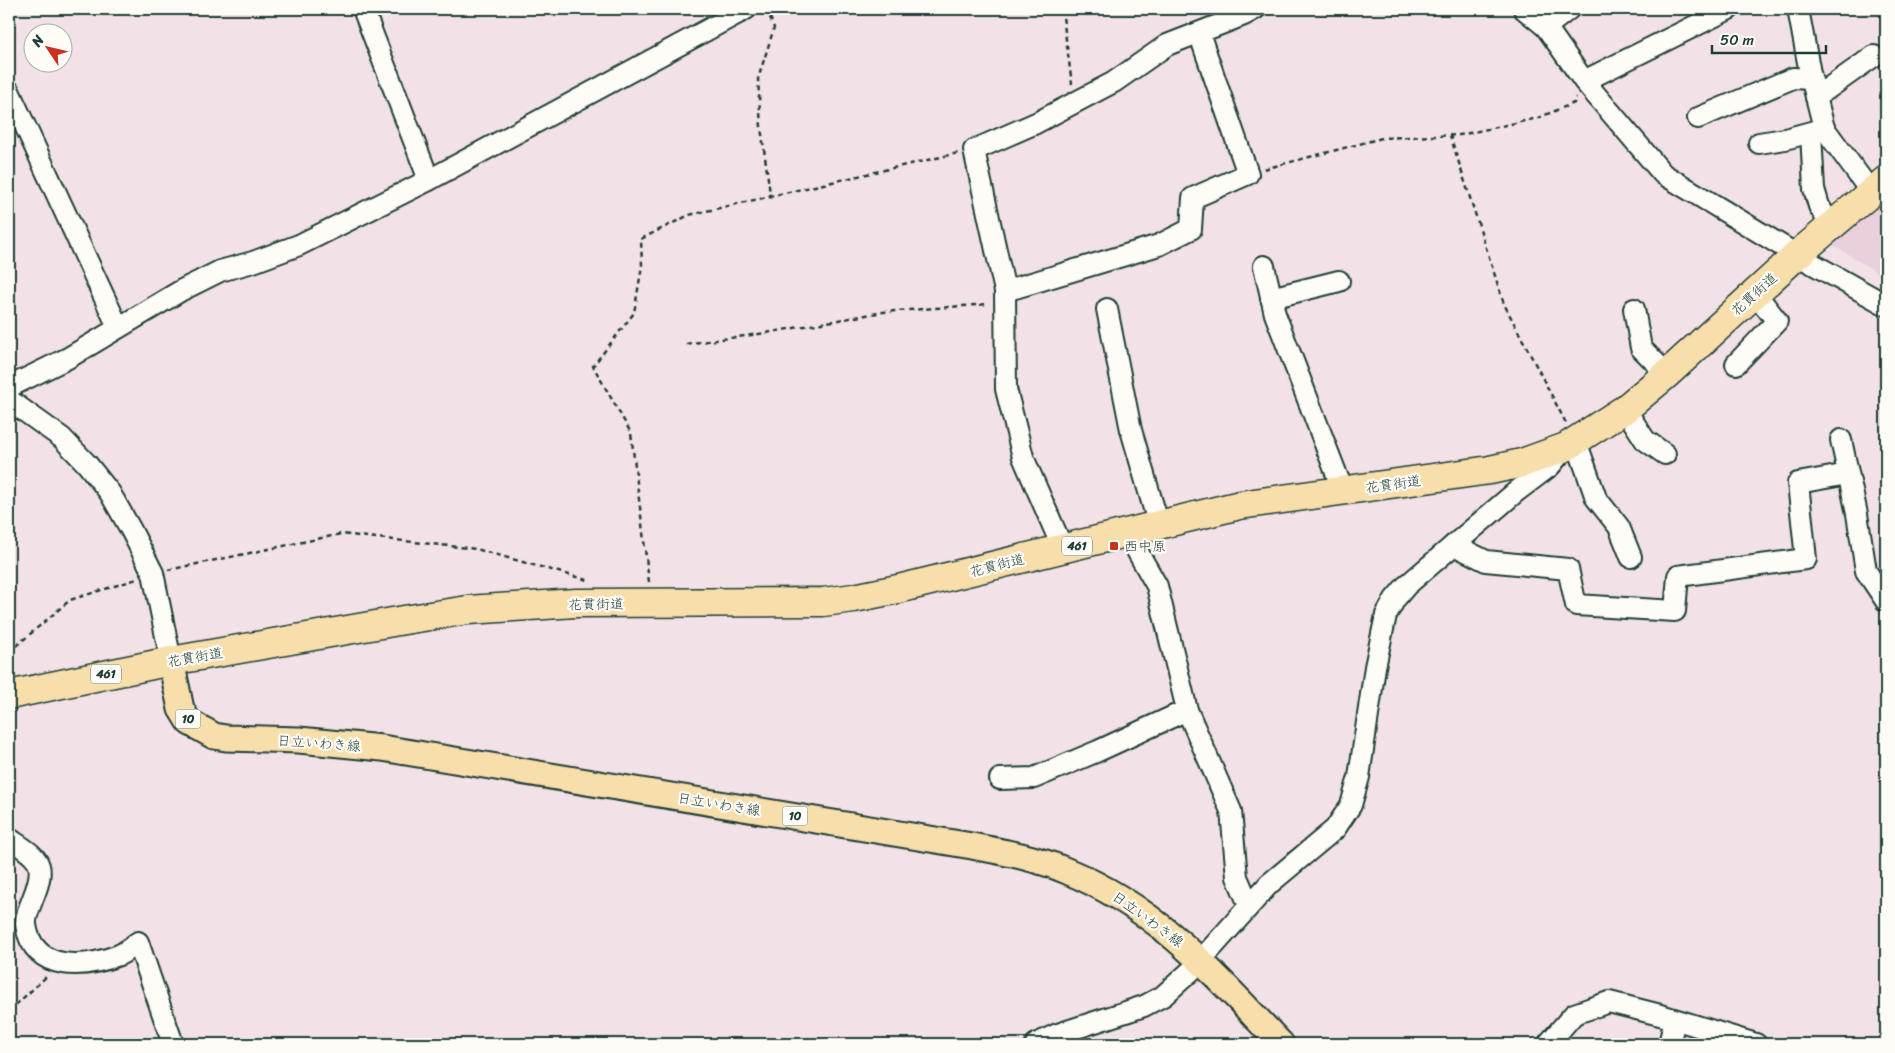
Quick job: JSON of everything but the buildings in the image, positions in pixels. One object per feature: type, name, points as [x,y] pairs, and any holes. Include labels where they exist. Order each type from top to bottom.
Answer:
[{"type":"highway","name":"花貫街道","points":[[9,695],[171,661],[468,610],[576,603],[778,603],[823,602],[854,598],[898,589],[1240,505],[1490,470],[1522,463],[1571,444],[1625,408],[1666,374],[1797,255],[1879,186]]},
{"type":"main road","name":"日立いわき線","points":[[171,661],[181,710],[189,722],[214,736],[299,740],[382,748],[972,846],[1011,854],[1066,870],[1127,901],[1162,926],[1201,960],[1281,1044]]},
{"type":"street","points":[[363,9],[429,180]]},
{"type":"street","points":[[9,387],[68,358],[182,290],[220,270],[253,262],[299,246],[429,180],[746,9]]},
{"type":"street","points":[[1063,549],[1023,458],[1006,389],[1005,297],[974,150],[1036,123],[1114,82],[1167,46],[1255,9]]},
{"type":"street","points":[[1524,9],[1546,27],[1584,81],[1663,174],[1797,255],[1886,305]]},
{"type":"street","points":[[1546,27],[1569,9]]},
{"type":"street","points":[[1584,81],[1729,9]]},
{"type":"street","points":[[1798,9],[1813,88],[1817,130],[1814,190],[1819,206],[1831,226]]},
{"type":"street","points":[[1005,297],[1159,245],[1191,229],[1193,198],[1248,174],[1198,33]]},
{"type":"street","points":[[1813,88],[1874,56]]},
{"type":"street","points":[[1698,118],[1793,78],[1813,88]]},
{"type":"street","points":[[9,91],[118,328]]},
{"type":"street","points":[[1758,143],[1785,139],[1817,130]]},
{"type":"street","points":[[1817,130],[1879,186]]},
{"type":"street","points":[[1264,266],[1275,314],[1343,491]]},
{"type":"street","points":[[1271,298],[1339,281]]},
{"type":"street","points":[[1736,364],[1777,321],[1755,293]]},
{"type":"street","points":[[1634,308],[1641,348],[1666,374]]},
{"type":"street","points":[[1107,309],[1131,430],[1159,526]]},
{"type":"street","points":[[9,400],[62,438],[87,464],[110,493],[152,573],[171,661]]},
{"type":"street","points":[[1625,408],[1645,440],[1665,454]]},
{"type":"street","points":[[1841,440],[1866,571],[1886,602]]},
{"type":"street","points":[[1036,1044],[1055,1034],[1144,1006],[1163,996],[1201,960],[1269,884],[1335,829],[1342,821],[1350,805],[1359,777],[1375,667],[1386,615],[1395,599],[1406,586],[1517,491],[1550,466],[1571,444],[1596,498],[1620,527],[1631,557]]},
{"type":"street","points":[[1454,545],[1486,561],[1568,568],[1576,604],[1675,611],[1678,576],[1806,559],[1798,484],[1848,474]]},
{"type":"street","points":[[1128,533],[1157,586],[1187,710],[1231,811],[1237,877],[1250,905]]},
{"type":"street","points":[[1000,779],[1034,778],[1187,710]]},
{"type":"street","points":[[9,838],[33,856],[39,864],[41,874],[25,924],[31,943],[44,958],[60,964],[78,963],[121,954],[138,942],[173,1044]]},
{"type":"street","points":[[1548,1044],[1574,1014],[1609,1002],[1756,1044]]},
{"type":"street","points":[[1669,1044],[1675,1020]]},
{"type":"path","points":[[767,9],[774,28],[758,79],[761,127],[771,201]]},
{"type":"path","points":[[1062,9],[1075,103]]},
{"type":"path","points":[[1248,174],[1382,138],[1460,135],[1538,118],[1574,103],[1584,81]]},
{"type":"path","points":[[1450,135],[1504,304],[1571,444]]},
{"type":"path","points":[[652,603],[631,434],[593,366],[634,313],[642,266],[641,239],[689,215],[974,150]]},
{"type":"path","points":[[686,344],[766,333],[883,312],[1005,297]]},
{"type":"path","points":[[9,652],[70,600],[152,573],[341,534],[476,548],[600,583]]},
{"type":"path","points":[[9,1011],[60,964]]},
{"type":"shaded area","points":[[1886,196],[1886,281],[1881,275],[1829,242]]},
{"type":"place","name":"西中原","points":[[1114,546]]}]
